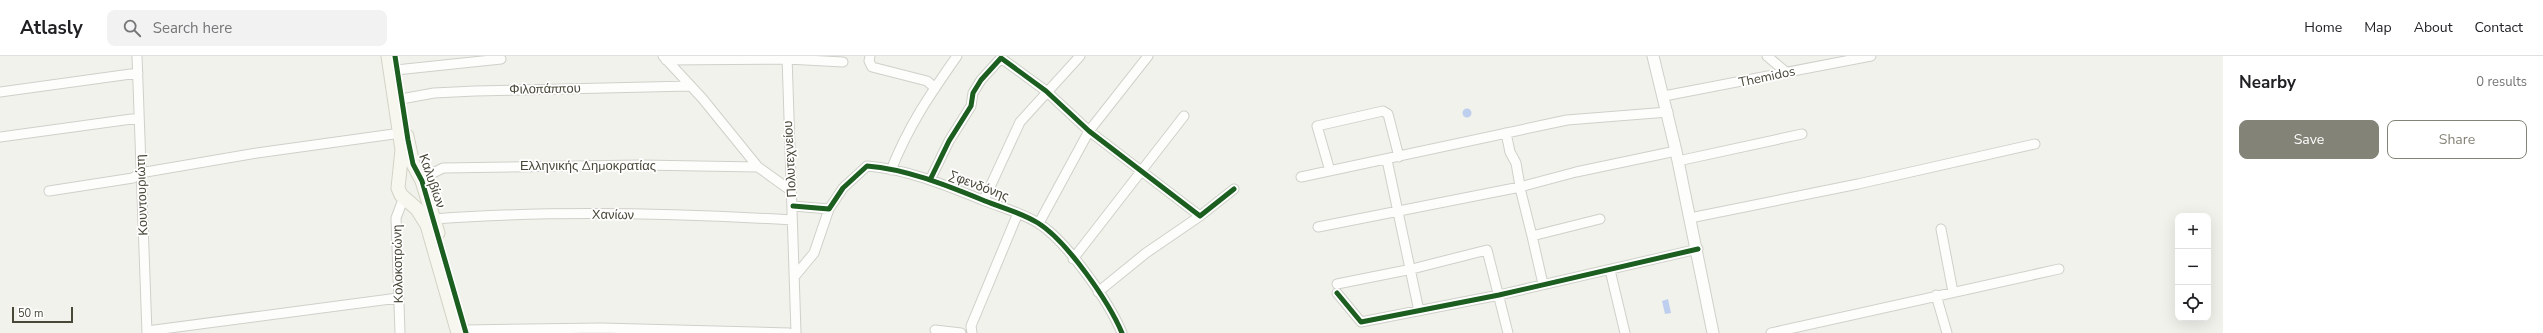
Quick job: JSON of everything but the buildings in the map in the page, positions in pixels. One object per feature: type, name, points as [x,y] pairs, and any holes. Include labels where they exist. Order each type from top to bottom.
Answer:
[{"type":"main road","name":"Καλυβίων","points":[[388,56],[402,150],[399,192],[417,209],[427,225],[463,332]]},
{"type":"main road","name":"Καλυβίων","points":[[395,56],[396,70],[413,164],[421,181],[434,219],[463,332]]},
{"type":"main road","name":"Καλυβίων","points":[[399,180],[409,173],[421,181]]},
{"type":"main road","name":"Καλυβίων","points":[[405,198],[417,197],[421,181]]},
{"type":"street","name":"Κουντουριώτη","points":[[137,56],[140,173],[147,332]]},
{"type":"street","points":[[870,56],[868,61],[872,67],[926,81],[934,87]]},
{"type":"street","points":[[892,170],[907,131],[934,87],[957,56]]},
{"type":"street","points":[[984,200],[1020,122],[1046,91],[1080,56]]},
{"type":"street","points":[[1039,223],[1089,131],[1148,56]]},
{"type":"street","points":[[1653,56],[1668,112],[1698,249],[1713,333]]},
{"type":"street","points":[[1767,56],[1787,73]]},
{"type":"street","name":"Themidos","points":[[1664,96],[1871,56]]},
{"type":"street","points":[[664,58],[787,58],[843,62]]},
{"type":"street","points":[[664,58],[702,98],[758,167],[790,190]]},
{"type":"street","name":"Πολυτεχνείου","points":[[787,58],[790,190],[793,206],[792,220],[796,333]]},
{"type":"street","points":[[930,180],[949,141],[971,106],[973,93],[981,80],[1001,58],[1046,91],[1089,131],[1200,216]]},
{"type":"street","points":[[396,70],[501,59]]},
{"type":"street","points":[[0,92],[138,73]]},
{"type":"street","name":"Φιλοπάππου","points":[[401,99],[434,93],[475,91],[690,86]]},
{"type":"street","points":[[1330,171],[1317,126],[1383,111],[1388,114],[1399,157]]},
{"type":"street","points":[[1300,177],[1387,160],[1567,120],[1668,112]]},
{"type":"street","points":[[1073,259],[1143,172],[1184,116]]},
{"type":"street","points":[[0,137],[139,118]]},
{"type":"street","points":[[49,191],[133,178],[140,173],[257,153],[400,133]]},
{"type":"street","points":[[1506,133],[1510,152],[1516,163],[1520,187],[1543,284]]},
{"type":"street","points":[[1318,227],[1520,187],[1576,172],[1802,134]]},
{"type":"street","points":[[1690,218],[1858,184],[2035,144]]},
{"type":"street","points":[[1387,160],[1412,269],[1419,311]]},
{"type":"street","name":"Ελληνικής Δημοκρατίας","points":[[421,181],[443,168],[641,165],[758,167]]},
{"type":"street","name":"Σφενδόνης","points":[[829,209],[843,188],[867,166],[892,170],[930,180],[1018,213],[1039,223],[1053,235],[1098,292],[1122,333]]},
{"type":"street","points":[[1098,292],[1146,253],[1200,216],[1234,190]]},
{"type":"street","name":"Κολοκοτρώνη","points":[[400,333],[396,218],[405,198]]},
{"type":"street","points":[[793,206],[829,209],[814,253],[794,277]]},
{"type":"street","points":[[972,333],[971,326],[1018,213]]},
{"type":"street","name":"Χανίων","points":[[434,219],[473,216],[584,215],[792,220]]},
{"type":"street","points":[[1532,236],[1600,219]]},
{"type":"street","points":[[1941,229],[1953,292]]},
{"type":"street","points":[[1508,333],[1499,295],[1487,250],[1337,288],[1361,322],[1499,295],[1698,249]]},
{"type":"street","points":[[1771,333],[1936,295],[2059,269]]},
{"type":"street","points":[[1610,270],[1625,333]]},
{"type":"street","points":[[1936,295],[1947,333]]},
{"type":"street","points":[[147,332],[398,298]]},
{"type":"street","points":[[463,332],[601,330],[789,333]]},
{"type":"street","points":[[935,330],[961,333]]},
{"type":"water","points":[[1467,108],[1472,113],[1467,118],[1462,113]]},
{"type":"water","points":[[1668,299],[1671,313],[1665,314],[1662,301]]},
{"type":"cycle path","points":[[395,56],[413,164],[422,181],[466,333]]},
{"type":"cycle path","points":[[930,180],[949,141],[971,106],[973,93],[981,80],[1001,58],[1046,91],[1089,131],[1200,216],[1234,189]]},
{"type":"cycle path","points":[[793,206],[829,209],[843,188],[867,166],[912,174],[1026,216],[1038,223],[1062,243],[1097,289],[1116,320],[1122,333]]},
{"type":"cycle path","points":[[1337,293],[1361,322],[1499,295],[1698,249]]}]
